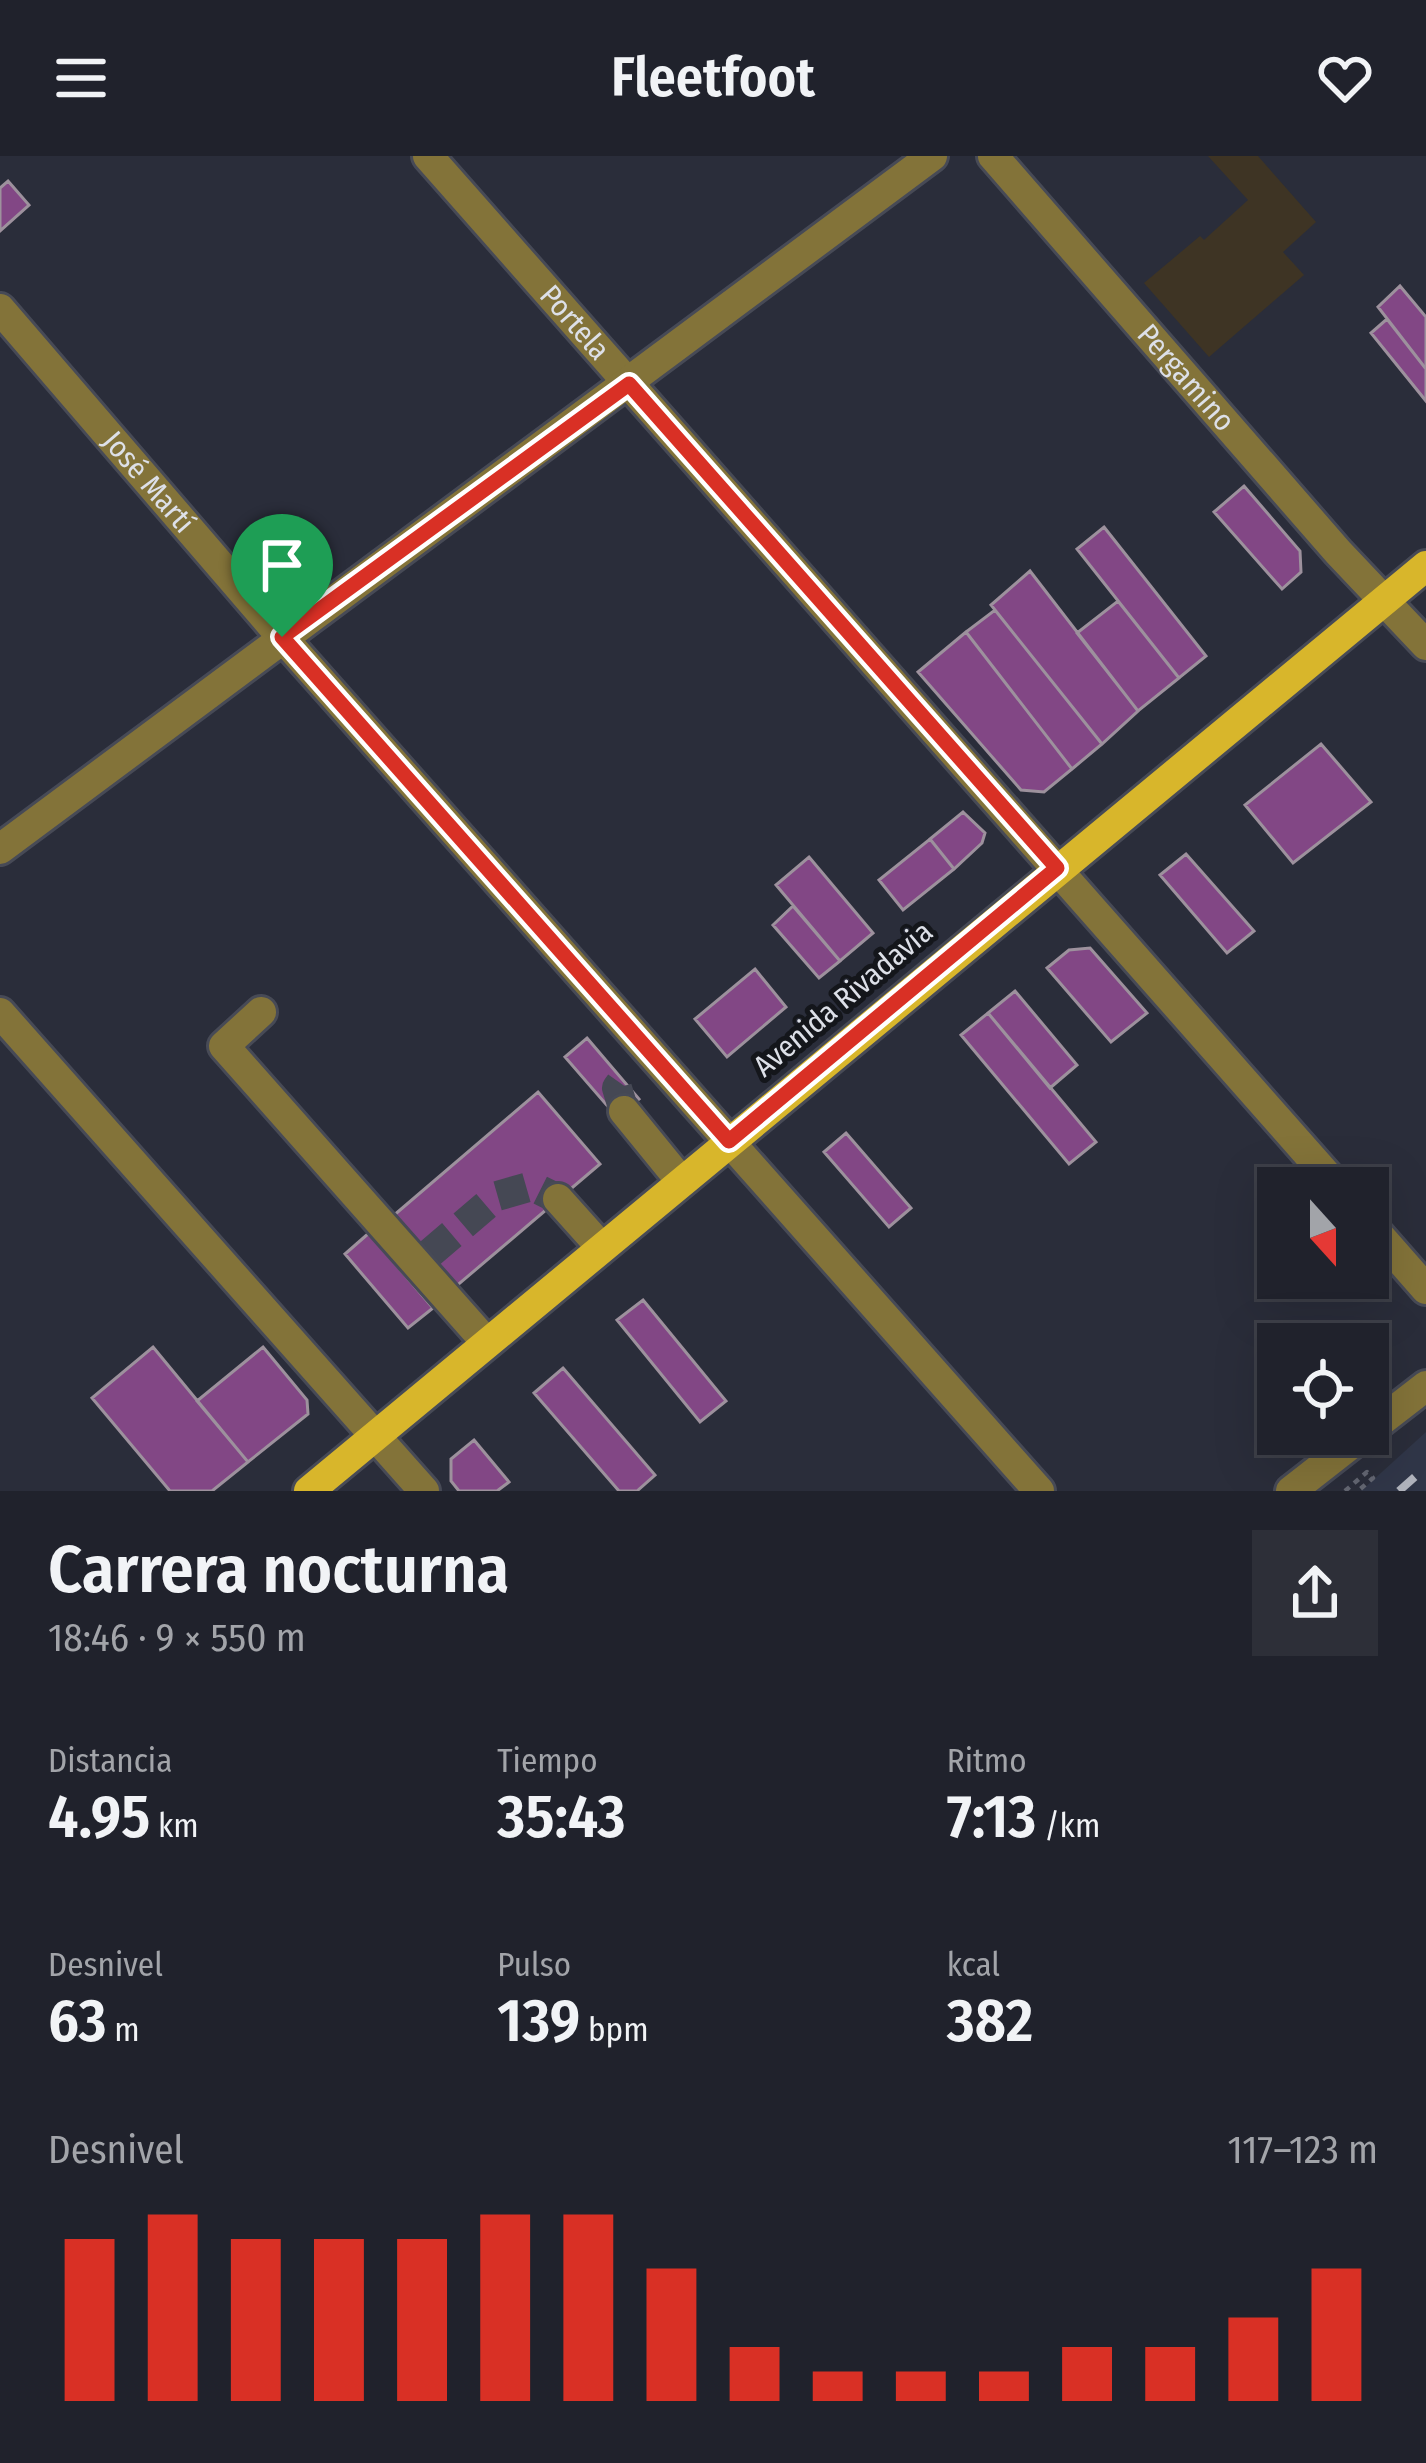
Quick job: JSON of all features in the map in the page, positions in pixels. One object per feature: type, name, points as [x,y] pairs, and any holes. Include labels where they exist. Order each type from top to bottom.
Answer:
[{"type":"main road","name":"Avenida Rivadavia","points":[[309,1491],[1426,566]]},
{"type":"street","name":"Portela","points":[[428,156],[1320,1167]]},
{"type":"street","points":[[0,849],[932,156]]},
{"type":"street","name":"Pergamino","points":[[993,156],[1426,645]]},
{"type":"street","name":"José Martí","points":[[0,310],[639,1061],[729,1141],[1039,1491]]},
{"type":"street","points":[[261,1012],[224,1046],[423,1259],[487,1343]]},
{"type":"street","points":[[0,1013],[424,1491]]},
{"type":"street","points":[[624,1111],[681,1181]]},
{"type":"street","points":[[558,1199],[601,1247]]},
{"type":"street","points":[[1389,1246],[1426,1288]]},
{"type":"street","points":[[1389,1414],[1426,1386]]},
{"type":"street","points":[[1291,1491],[1337,1455]]},
{"type":"path","points":[[1345,1491],[1366,1472],[1373,1478],[1358,1491]]},
{"type":"shaded area","points":[[1208,156],[1258,156],[1316,222],[1283,252],[1304,275],[1209,357],[1144,283],[1200,236],[1204,240],[1248,200]]},
{"type":"shaded area","points":[[1426,1432],[1426,1491],[1361,1491]]},
{"type":"building","points":[[8,181],[29,205],[0,231],[0,188]]},
{"type":"building","points":[[1400,286],[1426,317],[1426,369],[1378,307]]},
{"type":"building","points":[[1387,319],[1426,369],[1426,401],[1371,333]]},
{"type":"building","points":[[1244,486],[1300,551],[1301,572],[1282,589],[1214,512]]},
{"type":"building","points":[[1104,527],[1206,656],[1179,678],[1077,549]]},
{"type":"building","points":[[1030,571],[1138,711],[1102,744],[991,605]]},
{"type":"building","points":[[1118,601],[1179,678],[1138,711],[1077,633]]},
{"type":"building","points":[[995,610],[1102,744],[1072,769],[966,632]]},
{"type":"building","points":[[966,632],[1072,769],[1044,792],[1021,790],[918,672]]},
{"type":"building","points":[[1321,744],[1371,802],[1293,863],[1245,805]]},
{"type":"building","points":[[963,812],[985,833],[982,843],[954,869],[930,839]]},
{"type":"building","points":[[930,839],[954,869],[903,910],[879,880]]},
{"type":"building","points":[[1186,854],[1254,931],[1227,953],[1160,875]]},
{"type":"building","points":[[809,857],[873,933],[840,961],[776,885]]},
{"type":"building","points":[[793,906],[840,961],[819,978],[773,925]]},
{"type":"building","points":[[1090,948],[1147,1013],[1111,1042],[1047,968],[1069,950]]},
{"type":"building","points":[[755,969],[786,1007],[727,1057],[695,1019]]},
{"type":"building","points":[[1015,991],[1077,1065],[1050,1088],[988,1013]]},
{"type":"building","points":[[988,1013],[1096,1142],[1069,1164],[961,1035]]},
{"type":"building","points":[[587,1038],[639,1099],[617,1117],[565,1057]]},
{"type":"building","points":[[538,1092],[600,1164],[447,1294],[386,1222]]},
{"type":"building","points":[[846,1133],[911,1208],[889,1227],[824,1152]]},
{"type":"building","points":[[369,1233],[433,1308],[408,1328],[345,1254]]},
{"type":"building","points":[[643,1300],[726,1401],[700,1422],[617,1320]]},
{"type":"building","points":[[153,1347],[248,1462],[212,1491],[170,1491],[92,1398]]},
{"type":"building","points":[[263,1347],[307,1400],[308,1414],[248,1462],[197,1401]]},
{"type":"building","points":[[563,1368],[655,1475],[637,1491],[619,1491],[534,1393]]},
{"type":"building","points":[[474,1440],[509,1482],[497,1491],[459,1491],[451,1481],[451,1459]]},
{"type":"tunnel","points":[[624,1111],[617,1088],[629,1071]]},
{"type":"tunnel","points":[[429,1254],[497,1196],[532,1186],[558,1199]]},
{"type":"railway","points":[[1399,1491],[1426,1467]]},
{"type":"route","points":[[629,384],[1057,868],[729,1141],[282,637],[629,384]]}]
